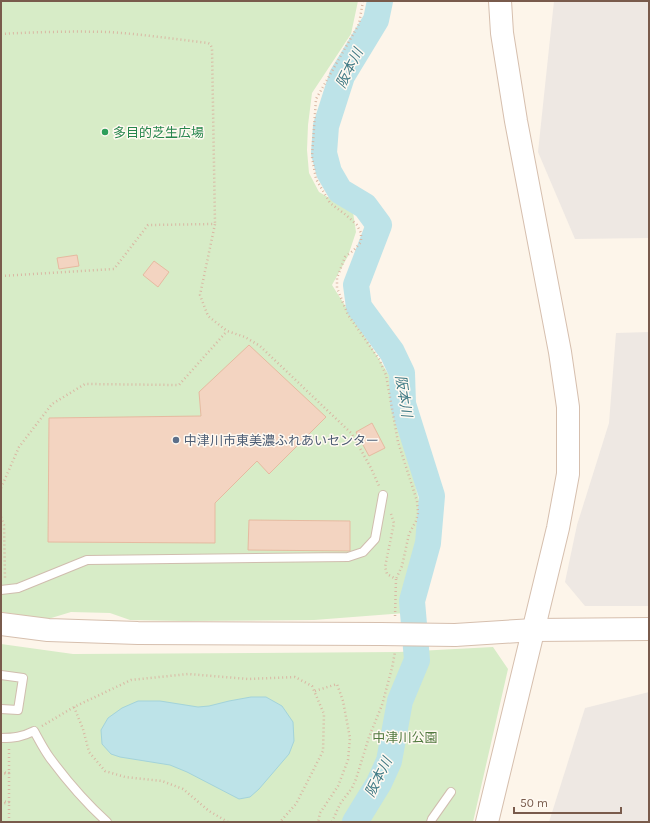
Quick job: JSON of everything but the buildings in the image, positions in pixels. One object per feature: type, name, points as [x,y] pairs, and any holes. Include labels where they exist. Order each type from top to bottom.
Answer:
[{"type":"street","points":[[487,822],[558,528],[568,474],[568,407],[558,345],[516,121],[502,33],[500,1]]},
{"type":"street","points":[[1,624],[48,630],[388,641],[456,634],[534,630],[649,629]]},
{"type":"lane","points":[[3,590],[18,588],[87,560],[348,557],[363,552],[375,539],[383,494]]},
{"type":"lane","points":[[1,675],[23,678],[18,710],[1,709]]},
{"type":"lane","points":[[5,738],[23,736],[34,731],[50,758],[106,822]]},
{"type":"lane","points":[[431,822],[451,792]]},
{"type":"path","points":[[363,1],[359,24],[316,99],[312,157],[316,179],[330,203],[357,225],[361,233],[360,242],[354,250],[345,257],[337,278],[337,288],[348,315],[379,359],[386,375],[398,442],[417,501],[418,513],[416,521],[409,534],[402,566],[396,579],[395,618]]},
{"type":"path","points":[[1,34],[32,32],[107,32],[141,34],[210,44],[212,48],[215,224],[200,295],[208,316],[228,331],[245,336],[260,346],[352,434],[371,468],[394,523],[386,567],[387,574],[396,579]]},
{"type":"path","points":[[1,276],[114,269],[148,225],[215,224]]},
{"type":"path","points":[[1,488],[19,447],[52,404],[85,384],[179,385],[228,331]]},
{"type":"path","points":[[1,517],[4,525],[3,590]]},
{"type":"path","points":[[332,822],[340,804],[352,788],[356,779],[382,705],[394,656],[388,641]]},
{"type":"path","points":[[34,731],[74,707],[130,680],[188,674],[248,679],[296,677],[312,686],[324,714],[323,751],[296,804],[280,822]]},
{"type":"path","points":[[315,691],[337,684],[343,702],[350,738],[348,760],[338,786],[320,813],[318,822]]},
{"type":"path","points":[[74,707],[83,729],[89,752],[105,771],[125,777],[162,781],[183,789],[209,811],[228,822]]},
{"type":"path","points":[[5,738],[9,773],[9,822]]},
{"type":"path","points":[[1,773],[9,773]]},
{"type":"path","points":[[1,802],[9,802]]},
{"type":"shaded area","points":[[554,1],[649,1],[649,238],[575,239],[538,152]]},
{"type":"shaded area","points":[[649,332],[649,606],[585,606],[565,582],[577,525],[609,423],[616,333]]},
{"type":"shaded area","points":[[649,692],[649,822],[549,822],[585,708]]},
{"type":"green space","points":[[1,1],[358,1],[351,34],[312,93],[307,150],[309,173],[319,192],[353,212],[356,232],[348,256],[332,285],[389,375],[422,513],[405,613],[314,620],[184,621],[130,620],[110,613],[71,612],[48,619],[1,612]]},
{"type":"green space","name":"中津川公園","points":[[1,644],[73,654],[399,652],[493,647],[508,669],[473,822],[1,822]]},
{"type":"water","points":[[251,697],[266,697],[282,706],[293,722],[294,741],[289,754],[259,789],[250,797],[239,799],[187,772],[170,765],[120,757],[111,754],[102,744],[101,730],[108,718],[122,708],[138,701],[160,701],[198,707]]},
{"type":"waterway","name":"阪本川","points":[[355,822],[379,783],[389,761],[400,701],[417,660],[412,601],[428,543],[432,496],[403,404],[402,373],[392,352],[359,307],[356,285],[379,225],[365,206],[340,191],[329,172],[324,153],[326,126],[342,76],[376,20],[380,1]]},
{"type":"place","name":"多目的芝生広場","points":[[105,132]]},
{"type":"place","name":"中津川市東美濃ふれあいセンター","points":[[176,440]]}]
